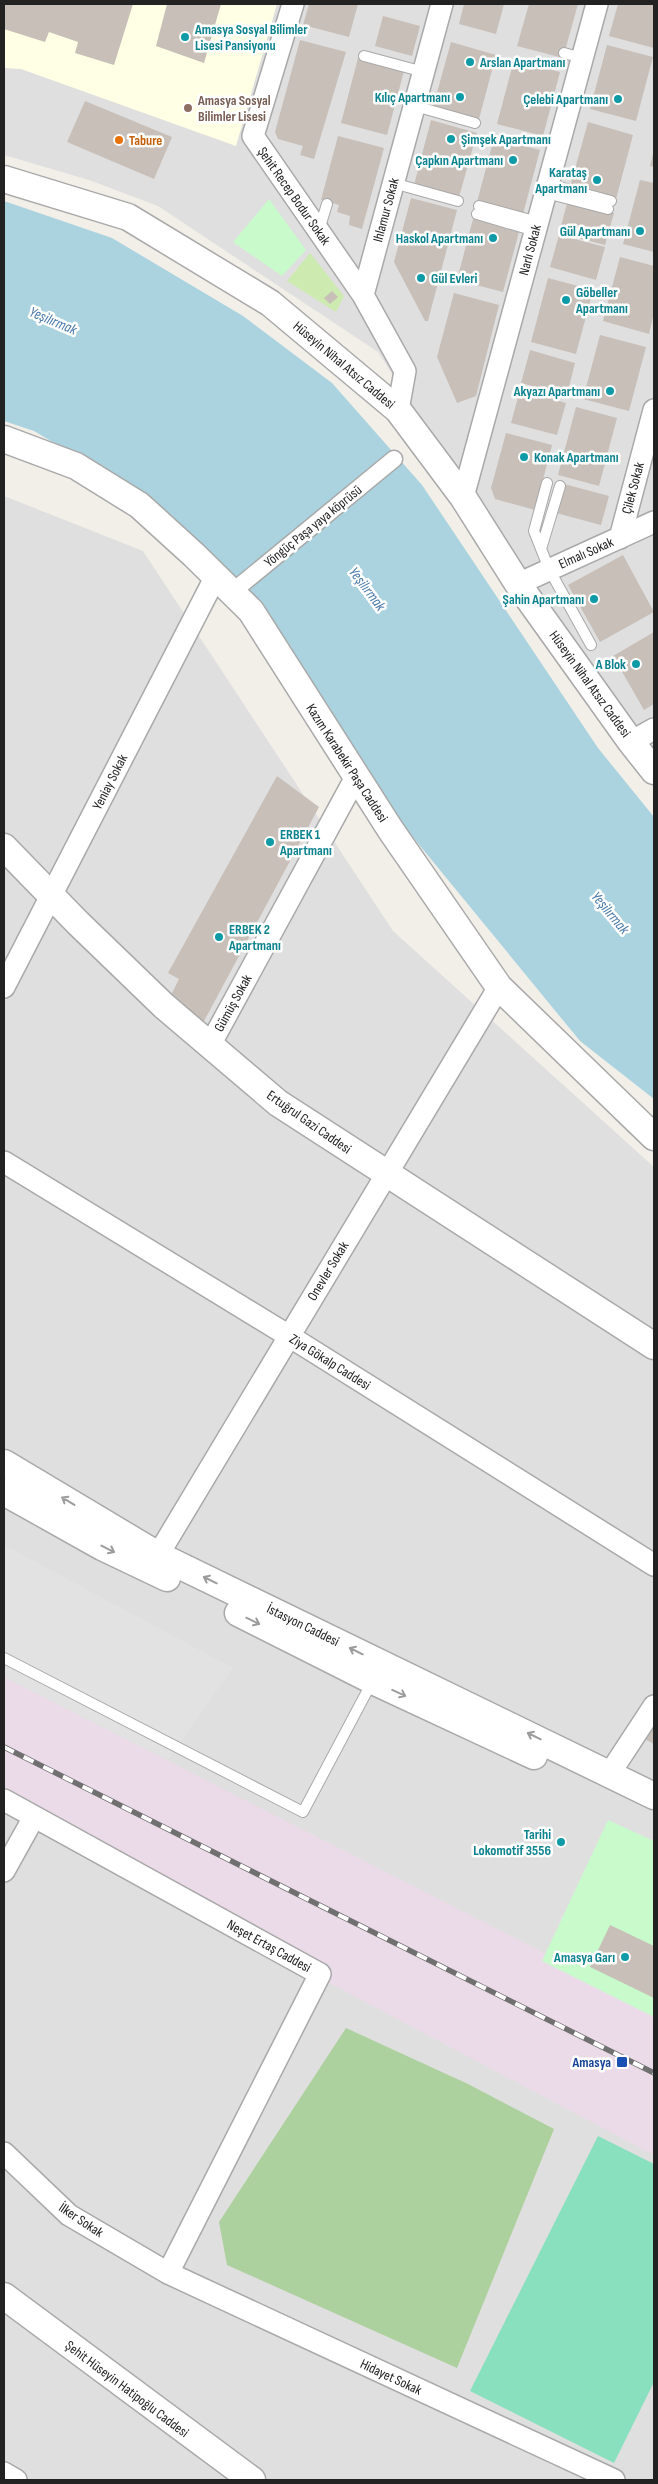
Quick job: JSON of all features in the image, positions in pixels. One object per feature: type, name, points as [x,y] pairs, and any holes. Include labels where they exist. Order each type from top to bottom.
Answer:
[{"type":"street","name":"Şehit Recep Bodur Sokak","points":[[292,4],[253,136],[363,295]]},
{"type":"street","name":"Ihlamur Sokak","points":[[363,295],[442,4]]},
{"type":"street","name":"Narlı Sokak","points":[[463,497],[547,189],[573,56],[597,4]]},
{"type":"street","name":"Hüseyin Nihal Atsız Caddesi","points":[[4,179],[128,218],[270,303],[398,410],[463,497],[518,584],[631,742],[654,771]]},
{"type":"street","points":[[363,295],[405,371],[398,410]]},
{"type":"street","name":"Çilek Sokak","points":[[620,538],[653,419]]},
{"type":"street","name":"Kazım Karabekir Paşa Caddesi","points":[[5,442],[76,466],[139,505],[251,610],[356,777],[499,987],[654,1137]]},
{"type":"street","name":"Yöngüç Paşa yaya köprüsü","points":[[224,585],[394,459]]},
{"type":"street","name":"Elmalı Sokak","points":[[518,584],[654,522]]},
{"type":"street","name":"Yeniay Sokak","points":[[4,987],[52,894],[224,585]]},
{"type":"street","points":[[631,742],[654,730]]},
{"type":"street","name":"Gümüş Sokak","points":[[210,1045],[356,777]]},
{"type":"street","name":"Ertuğrul Gazi Caddesi","points":[[4,846],[78,923],[157,999],[278,1103],[386,1175],[654,1346]]},
{"type":"street","name":"Onevler Sokak","points":[[158,1555],[499,987]]},
{"type":"street","name":"Ziya Gökalp Caddesi","points":[[4,1162],[289,1336],[654,1565]]},
{"type":"street","name":"İstasyon Caddesi","points":[[4,1463],[158,1555],[378,1672]]},
{"type":"street","name":"İstasyon Caddesi","points":[[4,1492],[102,1547],[378,1672],[610,1773],[654,1796]]},
{"type":"street","points":[[610,1773],[654,1706]]},
{"type":"street","name":"Neşet Ertaş Caddesi","points":[[4,1800],[320,1974],[168,2273]]},
{"type":"street","points":[[4,1872],[34,1817]]},
{"type":"street","name":"İlker Sokak","points":[[4,2154],[69,2215],[168,2273]]},
{"type":"street","name":"Hidayet Sokak","points":[[168,2273],[614,2480]]},
{"type":"street","name":"Şehit Hüseyin Hatipoğlu Caddesi","points":[[4,2296],[252,2480]]},
{"type":"street","points":[[4,2473],[16,2480]]},
{"type":"lane","points":[[364,56],[424,72]]},
{"type":"lane","points":[[415,106],[476,123]]},
{"type":"lane","points":[[393,183],[458,201]]},
{"type":"lane","points":[[547,189],[610,205]]},
{"type":"lane","points":[[318,231],[327,204]]},
{"type":"lane","points":[[478,210],[537,226]]},
{"type":"lane","points":[[547,483],[534,531],[549,569],[591,645]]},
{"type":"lane","points":[[541,549],[560,486]]},
{"type":"lane","points":[[4,1658],[303,1812],[378,1672]]},
{"type":"shaded area","points":[[4,4],[654,4],[654,761],[492,531],[378,352],[158,206],[89,180],[4,155]]},
{"type":"shaded area","name":"Amasya Sosyal Bilimler Lisesi","points":[[4,4],[277,4],[236,146],[21,69],[4,68]]},
{"type":"shaded area","points":[[4,496],[143,551],[393,931],[654,1167],[654,2480],[4,2480]]},
{"type":"shaded area","points":[[4,1545],[233,1668],[168,1760],[4,1677]]},
{"type":"shaded area","points":[[4,1677],[654,2009],[654,2155],[150,1888],[4,1795]]},
{"type":"green space","points":[[269,199],[306,250],[282,276],[233,242]]},
{"type":"green space","points":[[310,253],[344,296],[336,312],[287,281]]},
{"type":"green space","points":[[608,1820],[654,1841],[654,2017],[542,1961]]},
{"type":"green space","points":[[346,2028],[468,2084],[554,2129],[457,2368],[227,2265],[219,2222]]},
{"type":"green space","points":[[598,2136],[654,2164],[654,2382],[614,2463],[470,2391]]},
{"type":"water","name":"Yeşilırmak","points":[[4,201],[112,238],[243,316],[332,383],[422,485],[598,748],[654,817],[654,1099],[580,1041],[407,830],[249,590],[137,492],[34,431],[4,421]]},
{"type":"building","points":[[4,4],[133,4],[114,65],[75,53],[78,42],[49,32],[45,42],[4,29]]},
{"type":"building","name":"Amasya Sosyal Bilimler Lisesi Pansiyonu","points":[[167,4],[221,4],[204,63],[156,46]]},
{"type":"building","points":[[309,4],[358,4],[349,37],[303,25]]},
{"type":"building","points":[[464,4],[504,4],[496,34],[459,24]]},
{"type":"building","points":[[529,4],[578,4],[563,58],[517,46]]},
{"type":"building","points":[[618,4],[654,4],[654,48],[609,36]]},
{"type":"building","points":[[383,16],[420,26],[412,56],[375,46]]},
{"type":"building","points":[[300,40],[346,52],[314,159],[300,155],[303,146],[278,139],[275,132]]},
{"type":"building","points":[[451,42],[496,55],[479,119],[433,107]]},
{"type":"building","points":[[607,45],[653,57],[636,121],[590,109]]},
{"type":"building","points":[[358,58],[404,71],[387,135],[341,123]]},
{"type":"building","points":[[514,60],[560,72],[543,136],[497,124]]},
{"type":"building","name":"Tabure","points":[[85,101],[172,137],[154,179],[67,142]]},
{"type":"building","points":[[431,120],[477,133],[459,197],[414,185]]},
{"type":"building","points":[[588,122],[633,135],[616,199],[570,187]]},
{"type":"building","points":[[338,136],[384,148],[362,229],[349,225],[350,216],[337,212],[339,205],[321,200]]},
{"type":"building","points":[[494,138],[540,150],[523,214],[477,202]]},
{"type":"building","points":[[654,150],[654,167],[650,166]]},
{"type":"building","points":[[640,180],[654,183],[654,252],[623,244]]},
{"type":"building","name":"Gül Evleri","points":[[411,198],[457,210],[428,321],[425,321],[394,262]]},
{"type":"building","points":[[568,200],[614,213],[605,245],[559,233]]},
{"type":"building","points":[[474,215],[520,228],[503,292],[457,280]]},
{"type":"building","points":[[559,235],[605,247],[596,280],[550,267]]},
{"type":"building","points":[[620,257],[654,266],[654,313],[649,334],[603,321]]},
{"type":"building","points":[[548,278],[593,290],[576,354],[531,342]]},
{"type":"building","points":[[332,291],[338,297],[330,304],[324,298]]},
{"type":"building","points":[[454,293],[499,305],[476,396],[457,403],[437,357]]},
{"type":"building","points":[[600,335],[646,347],[629,411],[583,399]]},
{"type":"building","points":[[530,350],[575,363],[567,395],[521,383]]},
{"type":"building","points":[[520,390],[566,403],[557,435],[511,423]]},
{"type":"building","points":[[576,407],[617,418],[599,486],[558,475]]},
{"type":"building","points":[[506,433],[552,445],[535,510],[495,499],[491,488]]},
{"type":"building","points":[[564,484],[609,496],[601,525],[556,513]]},
{"type":"building","points":[[623,555],[654,612],[600,642],[568,585]]},
{"type":"building","name":"A Blok","points":[[654,632],[654,704],[644,710],[613,656]]},
{"type":"building","points":[[277,776],[319,807],[203,1023],[167,1003],[179,979],[168,973]]},
{"type":"building","points":[[654,1719],[654,1744],[643,1738]]},
{"type":"building","name":"Amasya Garı","points":[[610,1925],[654,1946],[654,1998],[590,1967]]},
{"type":"railway","points":[[4,1747],[654,2073]]},
{"type":"place","name":"Amasya Sosyal Bilimler Lisesi Pansiyonu","points":[[185,37]]},
{"type":"place","name":"Arslan Apartmanı","points":[[470,62]]},
{"type":"place","name":"Kılıç Apartmanı","points":[[460,97]]},
{"type":"place","name":"Çelebi Apartmanı","points":[[618,99]]},
{"type":"place","name":"Amasya Sosyal Bilimler Lisesi","points":[[188,108]]},
{"type":"place","name":"Şimşek Apartmanı","points":[[451,139]]},
{"type":"place","name":"Tabure","points":[[119,140]]},
{"type":"place","name":"Çapkın Apartmanı","points":[[513,160]]},
{"type":"place","name":"Karataş Apartmanı","points":[[597,180]]},
{"type":"place","name":"Gül Apartmanı","points":[[640,231]]},
{"type":"place","name":"Haskol Apartmanı","points":[[493,238]]},
{"type":"place","name":"Gül Evleri","points":[[421,278]]},
{"type":"place","name":"Göbeller Apartmanı","points":[[566,300]]},
{"type":"place","name":"Akyazı Apartmanı","points":[[610,391]]},
{"type":"place","name":"Konak Apartmanı","points":[[524,457]]},
{"type":"place","name":"Şahin Apartmanı","points":[[594,599]]},
{"type":"place","name":"A Blok","points":[[636,664]]},
{"type":"place","name":"ERBEK 1 Apartmanı","points":[[270,842]]},
{"type":"place","name":"ERBEK 2 Apartmanı","points":[[219,937]]},
{"type":"place","name":"Tarihi Lokomotif 3556","points":[[561,1842]]},
{"type":"place","name":"Amasya Garı","points":[[625,1957]]},
{"type":"place","name":"Amasya","points":[[622,2062]]}]
